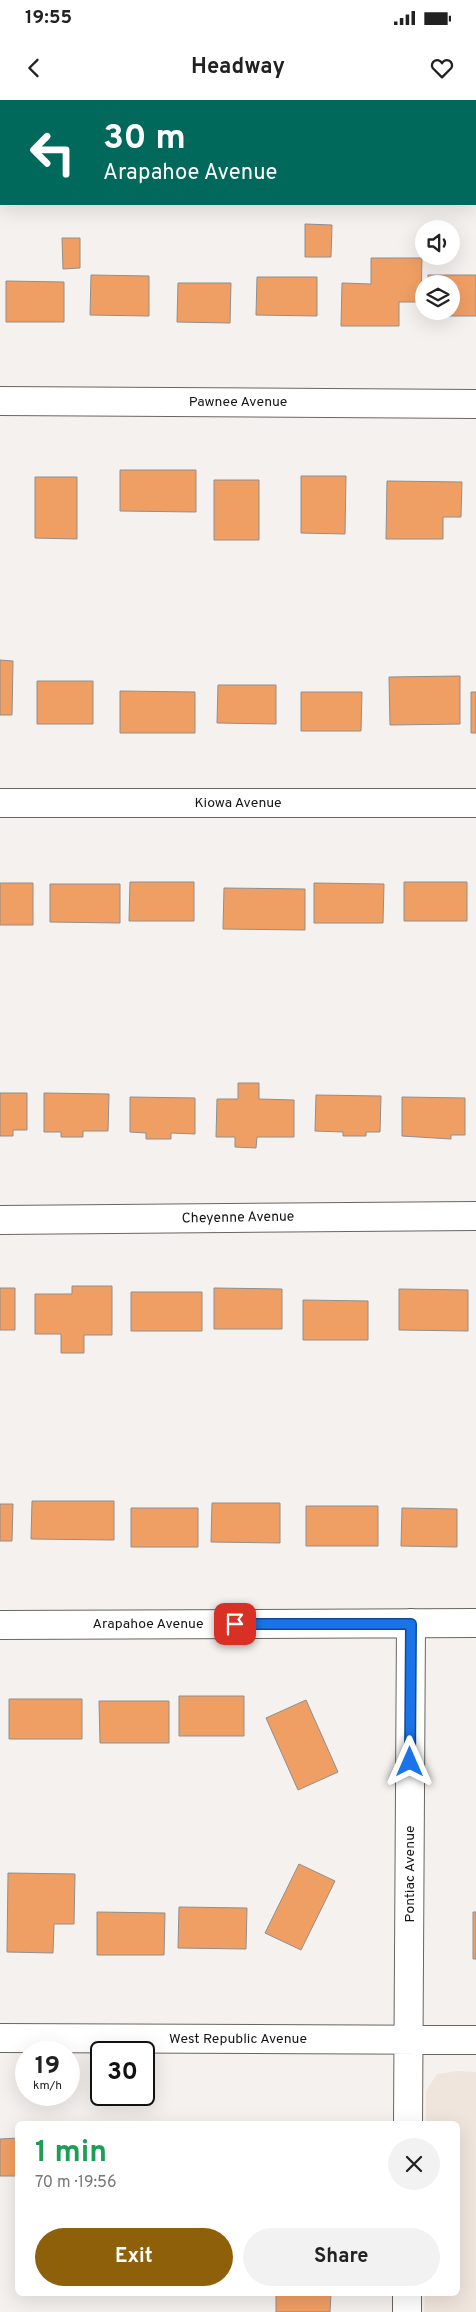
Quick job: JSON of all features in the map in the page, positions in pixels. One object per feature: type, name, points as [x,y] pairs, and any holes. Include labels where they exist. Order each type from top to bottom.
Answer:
[{"type":"street","name":"Pawnee Avenue","points":[[0,401],[476,404]]},
{"type":"street","name":"Kiowa Avenue","points":[[0,803],[476,803]]},
{"type":"street","name":"Cheyenne Avenue","points":[[0,1220],[476,1216]]},
{"type":"street","name":"Arapahoe Avenue","points":[[0,1624],[411,1624],[476,1622]]},
{"type":"street","name":"Pontiac Avenue","points":[[408,2121],[411,1624]]},
{"type":"street","name":"West Republic Avenue","points":[[0,2038],[476,2040]]},
{"type":"street","points":[[407,2296],[407,2312]]},
{"type":"shaded area","points":[[457,2071],[476,2072],[476,2312],[424,2312],[425,2296],[460,2296],[460,2121],[426,2121],[426,2091],[437,2074]]},
{"type":"building","points":[[305,224],[332,225],[331,257],[305,257]]},
{"type":"building","points":[[62,238],[80,238],[80,268],[63,269]]},
{"type":"building","points":[[371,258],[415,258],[415,265],[422,265],[422,275],[415,275],[415,302],[399,302],[399,326],[341,326],[342,283],[371,284]]},
{"type":"building","points":[[91,275],[149,276],[149,316],[90,315]]},
{"type":"building","points":[[460,275],[476,275],[476,316],[460,316]]},
{"type":"building","points":[[257,277],[317,277],[317,316],[256,315]]},
{"type":"building","points":[[6,281],[64,282],[64,322],[6,322]]},
{"type":"building","points":[[178,283],[231,283],[230,323],[177,322]]},
{"type":"building","points":[[120,470],[196,470],[196,512],[120,511]]},
{"type":"building","points":[[301,476],[346,476],[345,534],[301,533]]},
{"type":"building","points":[[35,477],[77,477],[77,539],[35,538]]},
{"type":"building","points":[[214,480],[259,480],[259,540],[214,540]]},
{"type":"building","points":[[387,481],[462,482],[461,517],[443,517],[443,539],[386,539]]},
{"type":"building","points":[[0,660],[13,661],[12,715],[0,715]]},
{"type":"building","points":[[460,676],[460,724],[390,725],[389,677]]},
{"type":"building","points":[[37,681],[93,681],[93,724],[37,724]]},
{"type":"building","points":[[218,685],[276,685],[276,724],[217,723]]},
{"type":"building","points":[[120,691],[195,692],[195,733],[120,733]]},
{"type":"building","points":[[301,692],[362,692],[361,731],[301,731]]},
{"type":"building","points":[[471,692],[476,692],[476,733],[471,733]]},
{"type":"building","points":[[130,882],[194,882],[194,921],[129,921]]},
{"type":"building","points":[[404,882],[467,882],[467,921],[404,921]]},
{"type":"building","points":[[0,883],[33,883],[33,925],[0,925]]},
{"type":"building","points":[[314,883],[384,884],[383,923],[314,923]]},
{"type":"building","points":[[50,884],[120,884],[120,923],[50,922]]},
{"type":"building","points":[[224,888],[305,889],[305,930],[223,929]]},
{"type":"building","points":[[238,1083],[259,1083],[259,1099],[294,1100],[294,1137],[257,1137],[256,1148],[235,1147],[235,1137],[216,1137],[217,1099],[238,1099]]},
{"type":"building","points":[[0,1093],[27,1093],[27,1130],[13,1130],[13,1136],[0,1136]]},
{"type":"building","points":[[44,1093],[109,1094],[108,1131],[83,1131],[83,1137],[61,1137],[61,1132],[44,1132]]},
{"type":"building","points":[[316,1095],[381,1096],[380,1132],[366,1132],[366,1136],[343,1136],[343,1132],[315,1131]]},
{"type":"building","points":[[130,1097],[195,1098],[195,1134],[171,1133],[171,1139],[146,1139],[146,1133],[130,1132]]},
{"type":"building","points":[[402,1097],[465,1098],[465,1135],[451,1135],[451,1139],[402,1136]]},
{"type":"building","points":[[72,1286],[112,1286],[112,1335],[84,1335],[84,1353],[61,1353],[61,1334],[35,1334],[35,1294],[72,1294]]},
{"type":"building","points":[[0,1288],[15,1288],[15,1330],[0,1330]]},
{"type":"building","points":[[214,1288],[282,1289],[282,1329],[214,1329]]},
{"type":"building","points":[[399,1289],[468,1290],[468,1331],[399,1330]]},
{"type":"building","points":[[131,1292],[202,1292],[202,1331],[131,1331]]},
{"type":"building","points":[[303,1300],[368,1301],[368,1340],[303,1340]]},
{"type":"building","points":[[32,1501],[114,1501],[114,1540],[31,1539]]},
{"type":"building","points":[[212,1503],[280,1503],[280,1543],[211,1542]]},
{"type":"building","points":[[0,1504],[13,1504],[12,1541],[0,1541]]},
{"type":"building","points":[[306,1506],[378,1506],[378,1546],[306,1546]]},
{"type":"building","points":[[131,1508],[198,1508],[198,1547],[131,1547]]},
{"type":"building","points":[[402,1508],[457,1509],[457,1547],[401,1546]]},
{"type":"building","points":[[179,1696],[244,1696],[244,1736],[179,1736]]},
{"type":"building","points":[[9,1699],[82,1699],[82,1739],[9,1739]]},
{"type":"building","points":[[306,1700],[338,1772],[298,1790],[266,1718]]},
{"type":"building","points":[[99,1701],[169,1701],[169,1743],[100,1743]]},
{"type":"building","points":[[299,1864],[335,1881],[301,1950],[265,1933]]},
{"type":"building","points":[[8,1873],[75,1874],[74,1924],[54,1924],[53,1953],[7,1952]]},
{"type":"building","points":[[179,1907],[247,1908],[246,1949],[178,1948]]},
{"type":"building","points":[[97,1912],[165,1913],[164,1955],[97,1955]]},
{"type":"building","points":[[473,1912],[476,1912],[476,1959],[473,1959]]},
{"type":"building","points":[[15,2138],[15,2176],[0,2176],[0,2139]]},
{"type":"building","points":[[276,2296],[331,2296],[330,2312],[276,2312]]},
{"type":"route","points":[[235,1624],[411,1624],[410,1762]]}]
